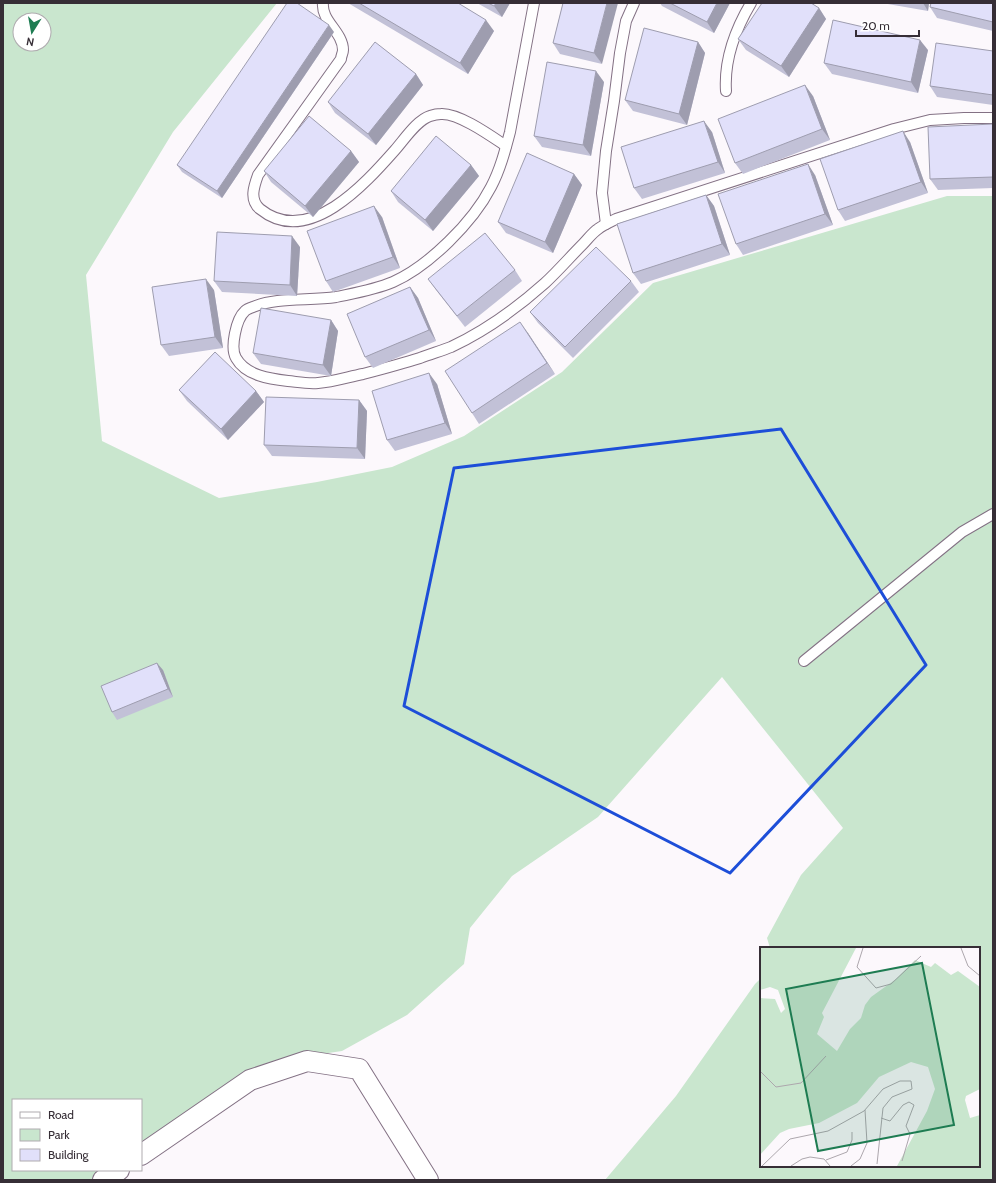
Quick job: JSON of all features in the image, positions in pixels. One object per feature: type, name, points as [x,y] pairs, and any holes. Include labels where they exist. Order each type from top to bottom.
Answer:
[{"type":"street","points":[[142,1154],[250,1080],[307,1061],[359,1069],[428,1180]]},
{"type":"street","points":[[103,1180],[117,1171]]},
{"type":"lane","points":[[323,3],[327,19],[340,38],[343,49],[341,59],[258,175],[254,186],[253,196],[257,207],[265,214],[285,221],[301,221],[329,211],[354,193],[386,161],[419,123],[428,117],[442,114],[461,118],[506,146]]},
{"type":"lane","points":[[534,3],[506,146],[498,173],[491,188],[474,215],[452,239],[431,257],[394,282],[369,291],[334,297],[269,302],[245,311],[239,320],[234,343],[234,353],[237,360],[250,371],[264,377],[302,383],[318,383],[386,368],[449,348],[495,322],[525,300],[545,283],[598,228],[624,216],[894,129],[930,120],[993,118]]},
{"type":"lane","points":[[606,224],[602,193],[606,151],[626,21],[634,3]]},
{"type":"lane","points":[[726,91],[725,77],[731,47],[738,28],[751,3]]},
{"type":"lane","points":[[804,661],[962,532],[993,514]]},
{"type":"highlighted area","points":[[781,429],[926,665],[730,873],[404,706],[454,468]]},
{"type":"green space","points":[[3,3],[277,3],[173,132],[86,275],[102,441],[219,498],[317,482],[392,467],[464,436],[562,372],[653,283],[947,196],[993,196],[993,1180],[605,1180],[676,1096],[760,979],[760,1167],[980,1167],[980,947],[770,947],[767,938],[801,875],[843,828],[722,677],[598,817],[512,876],[470,928],[464,964],[407,1015],[342,1051],[301,1057],[142,1148],[142,1099],[12,1099],[12,1171],[110,1171],[97,1180],[3,1179]]},
{"type":"building","points":[[287,3],[297,3],[329,25],[217,191],[177,165]]},
{"type":"building","points":[[359,3],[458,3],[486,20],[460,63]]},
{"type":"building","points":[[488,3],[496,3],[494,6]]},
{"type":"building","points":[[563,3],[607,3],[594,53],[553,43]]},
{"type":"building","points":[[670,3],[717,3],[707,22]]},
{"type":"building","points":[[762,3],[811,3],[819,8],[781,66],[738,39]]},
{"type":"building","points":[[931,3],[993,3],[993,22],[930,7]]},
{"type":"building","points":[[833,20],[920,40],[911,82],[824,63]]},
{"type":"building","points":[[644,28],[698,42],[679,114],[625,100]]},
{"type":"building","points":[[375,42],[416,74],[368,134],[328,102]]},
{"type":"building","points":[[936,43],[993,51],[993,95],[930,86]]},
{"type":"building","points":[[547,62],[596,71],[583,145],[534,136]]},
{"type":"building","points":[[805,85],[822,129],[735,163],[718,119]]},
{"type":"building","points":[[309,116],[351,151],[305,206],[264,171]]},
{"type":"building","points":[[704,121],[718,162],[634,188],[621,147]]},
{"type":"building","points":[[993,124],[993,177],[930,179],[928,127]]},
{"type":"building","points":[[903,131],[921,182],[838,210],[820,159]]},
{"type":"building","points":[[436,136],[471,165],[425,220],[391,191]]},
{"type":"building","points":[[527,153],[574,174],[545,242],[498,222]]},
{"type":"building","points":[[808,164],[825,214],[736,244],[718,194]]},
{"type":"building","points":[[706,195],[722,244],[633,273],[617,224]]},
{"type":"building","points":[[374,206],[393,257],[326,281],[307,231]]},
{"type":"building","points":[[217,232],[292,236],[290,285],[214,281]]},
{"type":"building","points":[[485,233],[515,270],[457,316],[428,279]]},
{"type":"building","points":[[596,247],[631,281],[565,347],[530,312]]},
{"type":"building","points":[[206,279],[215,337],[161,345],[152,287]]},
{"type":"building","points":[[410,287],[429,330],[365,357],[347,314]]},
{"type":"building","points":[[261,308],[331,320],[323,365],[253,353]]},
{"type":"building","points":[[520,322],[547,363],[472,413],[445,371]]},
{"type":"building","points":[[215,352],[256,391],[221,429],[179,390]]},
{"type":"building","points":[[429,373],[445,423],[387,440],[372,391]]},
{"type":"building","points":[[266,397],[359,400],[357,448],[264,445]]},
{"type":"building","points":[[157,663],[168,689],[112,712],[101,686]]}]
